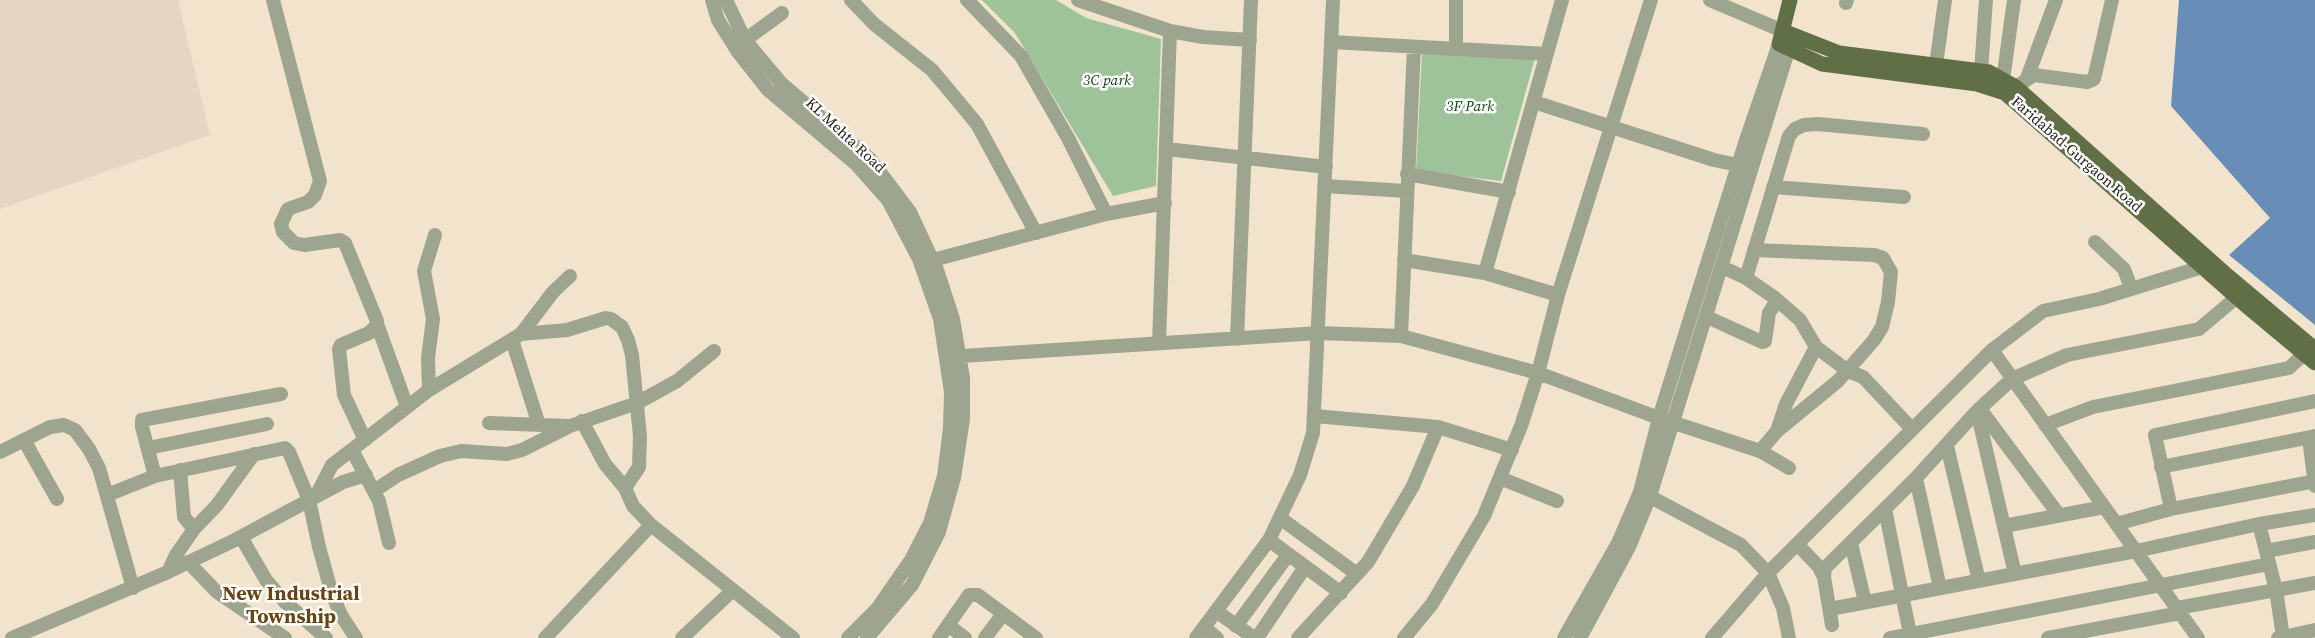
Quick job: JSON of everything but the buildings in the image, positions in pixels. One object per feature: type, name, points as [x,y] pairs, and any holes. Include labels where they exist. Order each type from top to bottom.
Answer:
[{"type":"main road","points":[[1786,40],[1790,0]]},
{"type":"main road","points":[[1786,40],[1801,0]]},
{"type":"main road","name":"Faridabad-Gurgaon Road","points":[[1786,40],[1839,53],[1989,72],[2018,88],[2228,276],[2311,355]]},
{"type":"main road","name":"Faridabad-Gurgaon Road","points":[[1786,40],[1822,64],[1977,84],[2005,93],[2018,88]]},
{"type":"main road","name":"Faridabad-Gurgaon Road","points":[[2018,88],[2202,267],[2311,355]]},
{"type":"street","points":[[273,0],[320,181],[319,190],[308,202],[288,209],[283,216],[281,224],[283,232],[294,243],[304,246],[340,240],[345,243],[407,407]]},
{"type":"street","name":"KL Mehta Road","points":[[712,0],[718,20],[738,52],[768,90],[856,165],[888,200],[919,258],[953,356],[963,378],[963,419],[954,478],[939,532],[912,585],[867,638]]},
{"type":"street","name":"KL Mehta Road","points":[[726,0],[745,40],[781,83],[870,158],[910,212],[932,260],[953,319],[950,428],[944,476],[930,522],[911,560],[877,609],[848,638]]},
{"type":"street","points":[[851,0],[874,24],[932,70],[977,124],[1036,234]]},
{"type":"street","points":[[967,0],[1021,56],[1068,138],[1106,214]]},
{"type":"street","points":[[1078,0],[1170,31],[1203,37],[1250,40]]},
{"type":"street","points":[[1237,338],[1251,0]]},
{"type":"street","points":[[1217,638],[1200,633],[1269,540],[1300,475],[1313,433],[1333,0]]},
{"type":"street","points":[[1456,0],[1456,49]]},
{"type":"street","points":[[1485,273],[1562,0]]},
{"type":"street","points":[[1404,638],[1432,604],[1484,516],[1512,450],[1538,373],[1558,295],[1651,0]]},
{"type":"street","points":[[1710,0],[1786,40]]},
{"type":"street","points":[[1936,65],[1945,0]]},
{"type":"street","points":[[1981,71],[1986,0]]},
{"type":"street","points":[[2003,80],[2014,0]]},
{"type":"street","points":[[2018,88],[2056,0]]},
{"type":"street","points":[[2018,88],[2039,75],[2087,82],[2094,79],[2112,0]]},
{"type":"street","points":[[745,40],[782,13]]},
{"type":"street","points":[[1159,343],[1170,31]]},
{"type":"street","points":[[1564,638],[1645,494],[1659,418],[1738,165],[1786,40]]},
{"type":"street","points":[[1580,638],[1629,547],[1645,494],[1674,423],[1722,267],[1786,40]]},
{"type":"street","points":[[1331,42],[1547,54]]},
{"type":"street","points":[[1401,336],[1406,191],[1414,47]]},
{"type":"street","points":[[1534,102],[1610,128],[1714,160],[1738,165]]},
{"type":"street","points":[[1746,278],[1789,136],[1795,129],[1804,125],[1923,134]]},
{"type":"street","points":[[1167,148],[1326,167]]},
{"type":"street","points":[[1407,174],[1509,192]]},
{"type":"street","points":[[1325,186],[1406,191]]},
{"type":"street","points":[[1774,187],[1904,197]]},
{"type":"street","points":[[932,260],[1106,214],[1165,203]]},
{"type":"street","points":[[429,390],[428,358],[433,320],[424,271],[435,234]]},
{"type":"street","points":[[2095,242],[2124,269],[2131,288]]},
{"type":"street","points":[[1754,250],[1874,255],[1883,258],[1891,272],[1888,302],[1882,327],[1848,371],[1777,431],[1760,451]]},
{"type":"street","points":[[1404,260],[1485,273],[1558,295]]},
{"type":"street","points":[[1722,267],[1746,278],[1777,300],[1800,320],[1816,348],[1848,371],[1863,376],[1912,429]]},
{"type":"street","points":[[1712,638],[1768,572],[1912,429],[1992,350],[2043,311],[2202,267]]},
{"type":"street","points":[[313,498],[332,465],[429,390],[516,337],[553,292],[570,276]]},
{"type":"street","points":[[1824,577],[1825,568],[1947,446],[1978,410],[2012,379],[2067,355],[2199,329],[2237,297]]},
{"type":"street","points":[[1707,316],[1762,342],[1765,341],[1769,313],[1777,300]]},
{"type":"street","points":[[516,337],[562,331],[606,318],[618,323],[625,332],[630,345],[640,436],[639,467],[625,488]]},
{"type":"street","points":[[365,440],[344,396],[339,349],[341,345],[369,333],[377,324]]},
{"type":"street","points":[[953,356],[1319,334],[1401,336],[1538,373],[1659,418],[1760,451],[1789,468]]},
{"type":"street","points":[[516,337],[539,425]]},
{"type":"street","points":[[1777,431],[1786,404],[1816,348]]},
{"type":"street","points":[[1992,350],[2198,638]]},
{"type":"street","points":[[374,491],[398,475],[440,456],[461,451],[507,454],[522,450],[576,424],[637,403],[676,381],[714,351]]},
{"type":"street","points":[[2045,425],[2093,408],[2289,368],[2311,355]]},
{"type":"street","points":[[155,476],[142,427],[142,420],[280,394]]},
{"type":"street","points":[[2171,509],[2154,435],[2315,401]]},
{"type":"street","points":[[1978,410],[2059,515]]},
{"type":"street","points":[[1978,410],[2015,574]]},
{"type":"street","points":[[1315,416],[1438,427],[1512,450]]},
{"type":"street","points":[[489,423],[576,424]]},
{"type":"street","points":[[148,448],[266,424]]},
{"type":"street","points":[[576,424],[625,488],[633,506],[651,525],[793,638]]},
{"type":"street","points":[[0,452],[50,427],[58,425],[69,426],[80,437],[96,460],[133,588]]},
{"type":"street","points":[[1298,638],[1368,562],[1412,486],[1438,427]]},
{"type":"street","points":[[2161,467],[2312,437],[2315,486]]},
{"type":"street","points":[[24,440],[57,499]]},
{"type":"street","points":[[1947,446],[1979,581]]},
{"type":"street","points":[[107,495],[155,476],[283,448],[288,450],[313,498],[319,547],[332,594],[356,638]]},
{"type":"street","points":[[352,450],[379,501],[389,543]]},
{"type":"street","points":[[168,572],[176,555],[194,529],[217,505],[254,454]]},
{"type":"street","points":[[180,470],[184,517],[194,529]]},
{"type":"street","points":[[12,638],[168,572],[343,482],[366,475]]},
{"type":"street","points":[[1500,478],[1557,502]]},
{"type":"street","points":[[1916,478],[1940,588]]},
{"type":"street","points":[[2116,524],[2171,509],[2315,481]]},
{"type":"street","points":[[1645,494],[1741,545],[1768,572],[1783,608],[1789,638]]},
{"type":"street","points":[[2004,526],[2104,507]]},
{"type":"street","points":[[1885,509],[1910,634]]},
{"type":"street","points":[[1830,609],[2136,551],[2258,524],[2315,514]]},
{"type":"street","points":[[1280,518],[1358,574]]},
{"type":"street","points":[[2258,524],[2276,590],[2280,637],[2315,630]]},
{"type":"street","points":[[545,638],[651,525]]},
{"type":"street","points":[[241,536],[266,580],[326,638]]},
{"type":"street","points":[[1269,540],[1340,593]]},
{"type":"street","points":[[1890,638],[1910,634],[1959,632],[2161,586],[2268,558],[2315,542]]},
{"type":"street","points":[[1850,543],[1865,602]]},
{"type":"street","points":[[1798,544],[1819,567],[1824,577],[1832,624]]},
{"type":"street","points":[[1236,626],[1288,555]]},
{"type":"street","points":[[188,562],[217,592],[285,638]]},
{"type":"street","points":[[1258,638],[1305,567]]},
{"type":"street","points":[[2048,638],[2315,583]]},
{"type":"street","points":[[682,638],[733,590]]},
{"type":"street","points":[[940,638],[969,595],[978,595],[1036,638]]},
{"type":"street","points":[[1216,611],[1254,638]]},
{"type":"street","points":[[985,638],[1003,614]]},
{"type":"street","points":[[948,626],[965,638]]},
{"type":"shaded area","points":[[0,0],[178,0],[210,135],[0,209]]},
{"type":"green space","name":"3C park","points":[[982,0],[1056,0],[1086,18],[1161,39],[1156,186],[1113,196],[1015,33]]},
{"type":"green space","name":"3F Park","points":[[1422,53],[1535,58],[1501,181],[1416,171]]},
{"type":"water","points":[[2179,0],[2315,0],[2315,325],[2229,255],[2270,218],[2171,106]]},
{"type":"district","name":"New Industrial Township","points":[[291,606]]}]
